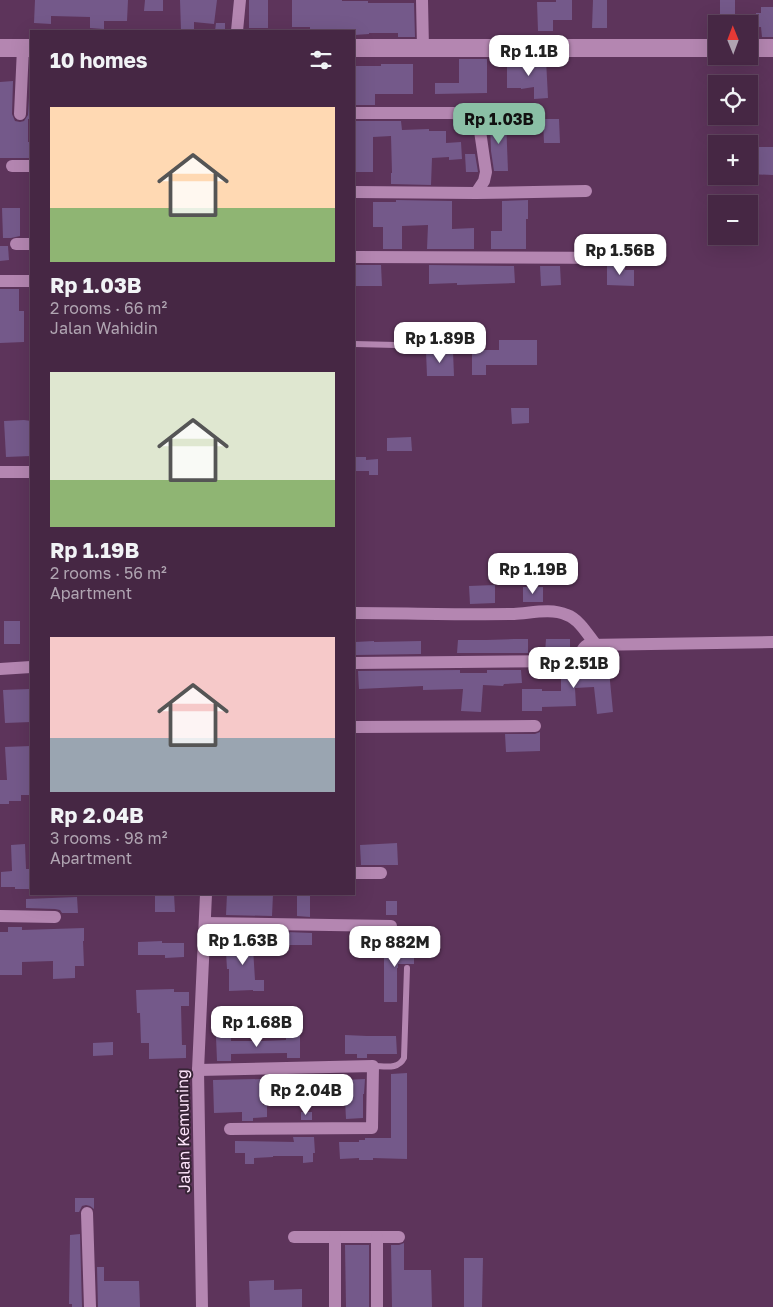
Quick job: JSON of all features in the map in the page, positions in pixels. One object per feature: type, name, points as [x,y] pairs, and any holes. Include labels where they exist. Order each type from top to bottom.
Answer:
[{"type":"street","points":[[237,30],[240,0]]},
{"type":"street","points":[[422,0],[422,48]]},
{"type":"street","points":[[0,48],[27,48],[20,114]]},
{"type":"street","points":[[355,48],[708,48]]},
{"type":"street","points":[[758,48],[773,48]]},
{"type":"street","points":[[355,113],[454,114],[472,124],[480,131],[486,172],[484,181],[476,193]]},
{"type":"street","points":[[12,166],[30,166]]},
{"type":"street","points":[[355,192],[586,192]]},
{"type":"street","points":[[16,244],[30,244]]},
{"type":"street","points":[[355,257],[633,258]]},
{"type":"street","points":[[0,281],[30,281]]},
{"type":"street","points":[[0,472],[30,472]]},
{"type":"street","points":[[355,613],[515,614],[548,611],[561,612],[570,616],[596,644]]},
{"type":"street","points":[[355,663],[576,661],[584,646],[596,644],[773,642]]},
{"type":"street","points":[[0,669],[30,667]]},
{"type":"street","points":[[355,727],[536,726]]},
{"type":"street","points":[[355,873],[381,873]]},
{"type":"street","name":"Jalan Kemuning","points":[[202,1307],[198,1070],[206,895]]},
{"type":"street","points":[[0,916],[54,917]]},
{"type":"street","points":[[205,923],[391,926]]},
{"type":"street","points":[[198,1070],[372,1066],[372,1128],[230,1130]]},
{"type":"street","points":[[87,1213],[90,1307]]},
{"type":"street","points":[[294,1237],[398,1237]]},
{"type":"street","points":[[335,1237],[335,1307]]},
{"type":"street","points":[[377,1237],[377,1307]]},
{"type":"lane","points":[[355,344],[480,347]]},
{"type":"lane","points":[[372,1066],[397,1066],[401,1064],[404,1058],[407,968]]},
{"type":"building","points":[[35,0],[128,0],[127,21],[104,21],[104,29],[90,28],[90,17],[51,16],[51,24],[34,23]]},
{"type":"building","points":[[145,0],[163,0],[163,11],[144,11]]},
{"type":"building","points":[[180,0],[217,0],[214,24],[194,22],[194,30],[181,30]]},
{"type":"building","points":[[249,0],[268,0],[268,28],[249,28]]},
{"type":"building","points":[[292,0],[414,3],[415,37],[398,37],[398,33],[355,35],[355,30],[310,30],[310,27],[292,27]]},
{"type":"building","points":[[556,0],[572,0],[572,20],[553,20],[553,31],[538,31],[537,2],[556,2]]},
{"type":"building","points":[[593,0],[607,0],[607,28],[592,28]]},
{"type":"building","points":[[720,0],[735,0],[735,15],[720,15]]},
{"type":"building","points":[[761,7],[773,7],[773,37],[762,37],[761,27],[758,27],[758,15],[756,15],[756,13],[761,13]]},
{"type":"building","points":[[216,23],[225,23],[225,30],[215,30]]},
{"type":"building","points":[[459,59],[487,59],[487,93],[435,94],[435,83],[459,83]]},
{"type":"building","points":[[546,59],[548,98],[534,99],[534,87],[521,89],[507,88],[507,63],[532,62],[532,60]]},
{"type":"building","points":[[381,64],[413,64],[413,94],[375,94],[375,105],[355,105],[355,66],[381,66]]},
{"type":"building","points":[[30,80],[28,142],[30,142],[30,158],[0,158],[0,82],[13,81],[12,114],[15,121],[24,121],[28,115]]},
{"type":"building","points":[[543,119],[559,119],[560,143],[544,143]]},
{"type":"building","points":[[490,120],[506,120],[508,171],[494,171]]},
{"type":"building","points":[[355,121],[401,121],[402,130],[429,129],[429,131],[446,131],[446,143],[461,142],[462,159],[449,160],[449,157],[432,158],[431,185],[391,184],[391,136],[373,137],[373,172],[355,172]]},
{"type":"building","points":[[758,147],[773,147],[773,175],[758,174]]},
{"type":"building","points":[[465,154],[475,154],[478,172],[466,172]]},
{"type":"building","points":[[396,200],[452,201],[452,229],[474,228],[474,249],[427,249],[428,225],[402,226],[402,249],[383,249],[383,227],[373,227],[373,202],[396,202]]},
{"type":"building","points":[[528,200],[526,249],[491,249],[491,231],[502,231],[502,201]]},
{"type":"building","points":[[2,208],[20,208],[20,236],[3,238]]},
{"type":"building","points":[[0,246],[8,246],[9,260],[0,261]]},
{"type":"building","points":[[355,265],[381,265],[382,286],[355,286]]},
{"type":"building","points":[[429,265],[514,266],[515,283],[429,284]]},
{"type":"building","points":[[540,266],[560,266],[561,285],[541,286]]},
{"type":"building","points":[[607,266],[625,266],[625,270],[634,270],[634,286],[607,285]]},
{"type":"building","points":[[0,289],[19,289],[19,311],[24,311],[24,342],[0,343]]},
{"type":"building","points":[[499,340],[537,340],[537,365],[486,365],[486,375],[472,375],[472,352],[499,350]]},
{"type":"building","points":[[426,351],[453,351],[454,376],[427,376]]},
{"type":"building","points":[[511,408],[529,408],[529,423],[512,424]]},
{"type":"building","points":[[4,421],[30,421],[30,456],[6,457]]},
{"type":"building","points":[[411,437],[412,451],[387,451],[387,438]]},
{"type":"building","points":[[355,457],[366,457],[366,460],[378,459],[378,475],[369,475],[369,471],[355,471]]},
{"type":"building","points":[[495,585],[495,603],[470,604],[469,586]]},
{"type":"building","points":[[523,587],[543,587],[543,602],[523,602]]},
{"type":"building","points":[[4,621],[20,621],[20,644],[4,644]]},
{"type":"building","points":[[528,639],[528,653],[457,653],[458,640]]},
{"type":"building","points":[[546,639],[570,639],[570,653],[545,653]]},
{"type":"building","points":[[421,641],[421,654],[356,655],[355,642]]},
{"type":"building","points":[[590,660],[590,662],[608,660],[613,712],[597,714],[594,687],[575,688],[576,706],[542,707],[542,711],[522,711],[522,689],[561,691],[561,669],[579,668],[586,661]]},
{"type":"building","points":[[460,670],[460,673],[487,673],[487,670],[521,670],[522,683],[504,684],[503,686],[483,685],[481,712],[461,711],[463,689],[423,690],[423,686],[359,689],[358,671]]},
{"type":"building","points":[[30,689],[30,722],[5,723],[3,690]]},
{"type":"building","points":[[540,732],[540,751],[506,752],[505,734],[535,734]]},
{"type":"building","points":[[30,746],[30,795],[21,795],[21,801],[9,801],[9,804],[0,804],[0,780],[7,780],[5,747]]},
{"type":"building","points":[[397,843],[398,865],[361,865],[360,845]]},
{"type":"building","points":[[25,844],[26,869],[30,869],[30,889],[1,887],[1,872],[12,871],[11,845]]},
{"type":"building","points":[[155,895],[174,895],[175,912],[155,912]]},
{"type":"building","points":[[227,895],[273,895],[272,916],[226,915]]},
{"type":"building","points":[[297,895],[310,896],[310,917],[297,916]]},
{"type":"building","points":[[77,897],[78,913],[62,913],[60,910],[55,909],[26,908],[26,899]]},
{"type":"building","points":[[386,901],[397,901],[397,915],[386,915]]},
{"type":"building","points":[[8,927],[22,927],[22,930],[84,928],[84,966],[75,966],[75,978],[53,979],[53,961],[22,962],[22,975],[0,975],[0,932],[8,932]]},
{"type":"building","points":[[239,932],[252,932],[255,980],[264,980],[264,991],[229,991],[229,969],[227,969],[226,952],[239,951]]},
{"type":"building","points":[[286,932],[312,933],[312,945],[286,945]]},
{"type":"building","points":[[162,941],[162,943],[184,943],[184,957],[165,958],[165,955],[138,955],[138,942]]},
{"type":"building","points":[[384,945],[414,945],[414,964],[398,964],[397,1002],[384,1002]]},
{"type":"building","points":[[174,989],[174,992],[189,992],[189,1006],[181,1006],[182,1045],[186,1045],[186,1058],[149,1059],[149,1043],[141,1043],[140,1013],[137,1013],[136,990]]},
{"type":"building","points":[[345,1035],[396,1036],[397,1054],[367,1054],[367,1058],[357,1058],[357,1054],[345,1054]]},
{"type":"building","points":[[286,1036],[300,1036],[300,1058],[287,1058],[287,1053],[231,1054],[231,1061],[217,1061],[216,1037],[231,1037],[231,1041],[262,1041],[286,1040]]},
{"type":"building","points":[[113,1042],[113,1055],[93,1056],[93,1043]]},
{"type":"building","points":[[407,1073],[407,1159],[340,1159],[339,1142],[359,1142],[359,1140],[365,1140],[365,1138],[391,1138],[391,1074]]},
{"type":"building","points":[[262,1079],[263,1105],[267,1104],[267,1117],[253,1118],[253,1121],[242,1121],[242,1112],[214,1113],[213,1080]]},
{"type":"building","points":[[365,1079],[363,1118],[346,1119],[344,1080]]},
{"type":"building","points":[[301,1112],[312,1112],[312,1120],[301,1120]]},
{"type":"building","points":[[293,1137],[314,1137],[315,1153],[313,1153],[313,1162],[303,1163],[303,1156],[273,1156],[254,1158],[254,1164],[245,1164],[245,1153],[235,1153],[235,1141],[294,1142]]},
{"type":"building","points":[[75,1198],[94,1198],[94,1209],[86,1205],[82,1206],[79,1212],[75,1212]]},
{"type":"building","points":[[80,1234],[82,1307],[72,1307],[72,1304],[69,1304],[70,1235]]},
{"type":"building","points":[[404,1243],[404,1270],[431,1270],[432,1307],[392,1307],[391,1245]]},
{"type":"building","points":[[345,1245],[369,1245],[369,1307],[346,1307]]},
{"type":"building","points":[[464,1258],[483,1258],[482,1307],[464,1307]]},
{"type":"building","points":[[97,1267],[104,1267],[104,1281],[139,1281],[140,1307],[98,1307]]},
{"type":"building","points":[[274,1280],[274,1290],[302,1289],[302,1307],[250,1307],[249,1281]]}]
